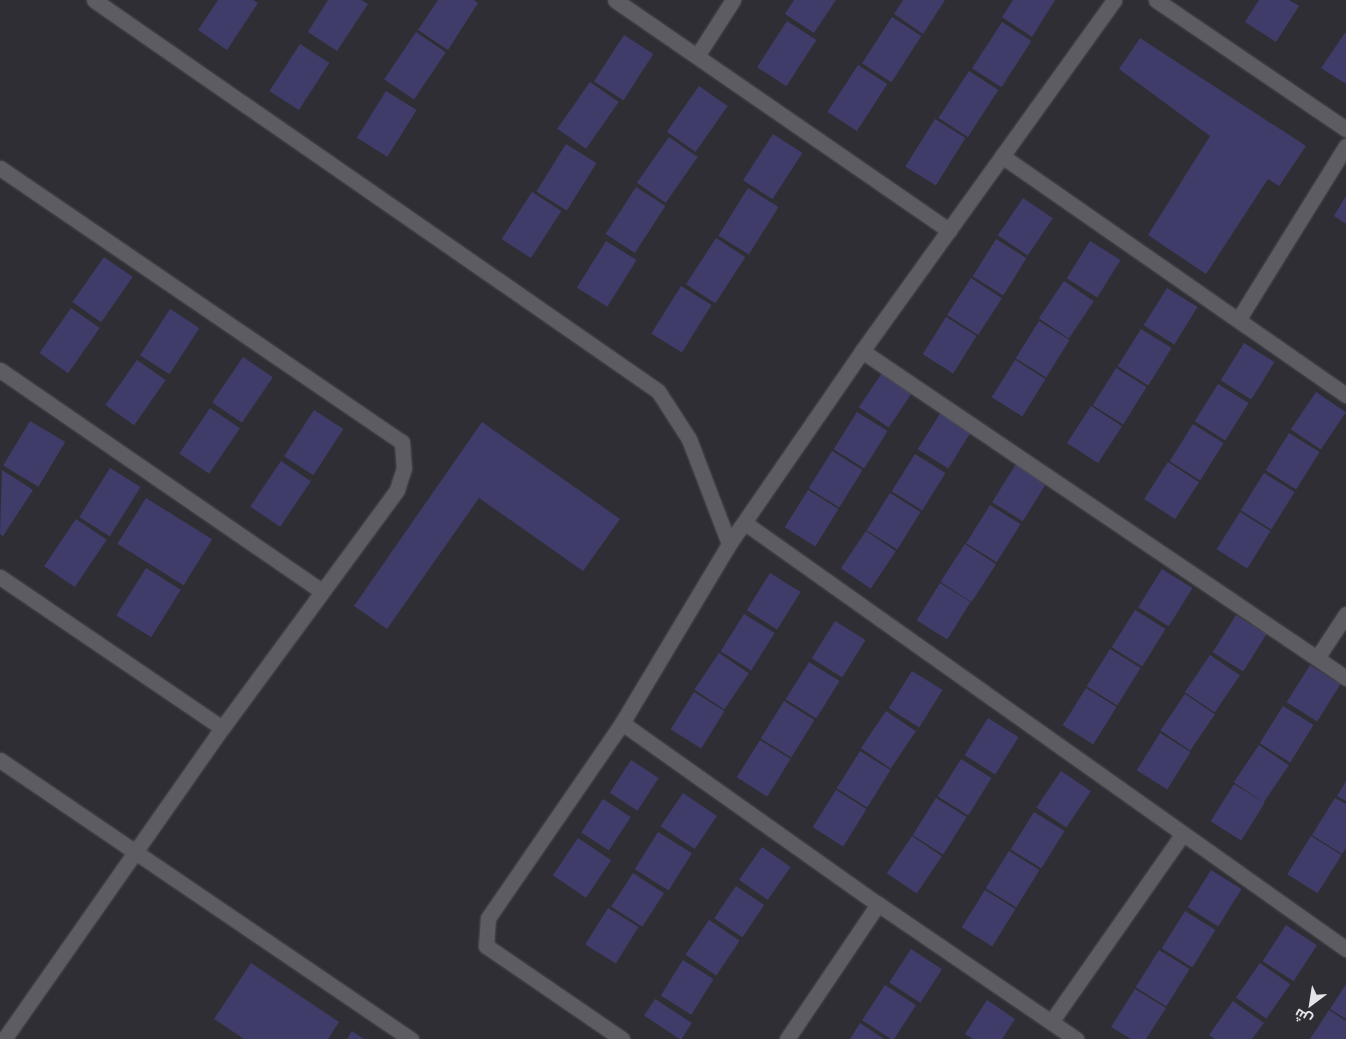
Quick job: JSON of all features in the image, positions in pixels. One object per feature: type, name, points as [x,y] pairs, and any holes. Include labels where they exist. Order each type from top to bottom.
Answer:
[{"type":"street","points":[[94,0],[658,391],[689,439],[730,544]]},
{"type":"street","points":[[615,0],[949,230]]},
{"type":"street","points":[[697,56],[734,0]]},
{"type":"street","points":[[1156,0],[1346,129]]},
{"type":"street","points":[[622,1039],[486,946],[488,918],[622,723],[730,544],[862,351],[1112,1]]},
{"type":"street","points":[[1238,320],[1346,146]]},
{"type":"street","points":[[1002,156],[1346,395]]},
{"type":"street","points":[[0,168],[402,442],[404,468],[397,490],[222,728],[4,1039]]},
{"type":"street","points":[[862,351],[1346,678]]},
{"type":"street","points":[[0,370],[322,591]]},
{"type":"street","points":[[745,523],[1182,835],[1346,949]]},
{"type":"street","points":[[0,577],[222,728]]},
{"type":"street","points":[[1317,658],[1346,614]]},
{"type":"street","points":[[622,723],[878,904],[1076,1039]]},
{"type":"street","points":[[0,760],[411,1039]]},
{"type":"street","points":[[1051,1022],[1182,835]]},
{"type":"street","points":[[787,1039],[878,904]]},
{"type":"building","points":[[218,0],[253,0],[258,3],[227,50],[198,30]]},
{"type":"building","points":[[328,0],[361,0],[368,4],[337,51],[308,32]]},
{"type":"building","points":[[438,0],[474,0],[478,3],[448,50],[418,30]]},
{"type":"building","points":[[794,0],[836,0],[814,33],[785,14]]},
{"type":"building","points":[[903,0],[945,0],[923,34],[894,14]]},
{"type":"building","points":[[1013,0],[1055,0],[1032,37],[1002,17]]},
{"type":"building","points":[[1259,0],[1289,0],[1299,6],[1276,42],[1245,22]]},
{"type":"building","points":[[892,17],[921,36],[891,82],[862,63]]},
{"type":"building","points":[[787,21],[816,40],[786,86],[757,67]]},
{"type":"building","points":[[1002,22],[1031,41],[1001,87],[972,68]]},
{"type":"building","points":[[416,32],[446,52],[414,99],[384,79]]},
{"type":"building","points":[[1346,34],[1346,84],[1321,68]]},
{"type":"building","points":[[624,35],[653,54],[623,100],[594,81]]},
{"type":"building","points":[[1140,38],[1306,146],[1279,186],[1268,179],[1206,274],[1148,235],[1210,136],[1119,69]]},
{"type":"building","points":[[300,44],[329,63],[299,110],[270,91]]},
{"type":"building","points":[[858,65],[887,84],[857,131],[828,112]]},
{"type":"building","points":[[969,71],[998,90],[968,137],[939,118]]},
{"type":"building","points":[[590,82],[619,102],[586,149],[557,129]]},
{"type":"building","points":[[699,86],[728,106],[696,152],[667,132]]},
{"type":"building","points":[[386,91],[417,110],[387,157],[357,138]]},
{"type":"building","points":[[935,119],[966,138],[936,186],[905,166]]},
{"type":"building","points":[[773,134],[802,153],[772,199],[743,180]]},
{"type":"building","points":[[669,137],[698,157],[666,203],[637,183]]},
{"type":"building","points":[[566,144],[597,163],[567,211],[536,191]]},
{"type":"building","points":[[636,187],[665,206],[635,253],[606,234]]},
{"type":"building","points":[[748,188],[779,207],[749,255],[718,235]]},
{"type":"building","points":[[532,192],[561,211],[531,258],[502,239]]},
{"type":"building","points":[[1346,196],[1346,224],[1334,216]]},
{"type":"building","points":[[1023,198],[1053,218],[1028,255],[998,235]]},
{"type":"building","points":[[716,238],[745,257],[715,303],[686,284]]},
{"type":"building","points":[[996,239],[1027,258],[1003,295],[973,276]]},
{"type":"building","points":[[606,241],[637,260],[607,307],[577,288]]},
{"type":"building","points":[[1090,241],[1121,260],[1097,297],[1067,278]]},
{"type":"building","points":[[104,257],[133,277],[101,322],[72,302]]},
{"type":"building","points":[[971,278],[1002,298],[978,335],[947,315]]},
{"type":"building","points":[[1064,281],[1094,301],[1069,338],[1039,318]]},
{"type":"building","points":[[681,286],[712,305],[682,353],[651,333]]},
{"type":"building","points":[[1167,288],[1198,307],[1174,344],[1144,325]]},
{"type":"building","points":[[71,308],[100,328],[68,373],[39,353]]},
{"type":"building","points":[[170,309],[199,328],[169,374],[140,355]]},
{"type":"building","points":[[946,317],[977,336],[953,373],[923,354]]},
{"type":"building","points":[[1039,321],[1070,340],[1046,377],[1016,358]]},
{"type":"building","points":[[1141,329],[1172,348],[1148,385],[1118,366]]},
{"type":"building","points":[[1244,343],[1275,362],[1251,399],[1221,380]]},
{"type":"building","points":[[243,357],[273,377],[242,423],[212,403]]},
{"type":"building","points":[[137,360],[166,380],[134,425],[105,405]]},
{"type":"building","points":[[1015,360],[1046,379],[1022,416],[992,397]]},
{"type":"building","points":[[1116,368],[1147,387],[1123,424],[1093,405]]},
{"type":"building","points":[[884,370],[914,390],[889,427],[859,407]]},
{"type":"building","points":[[1218,384],[1249,403],[1225,440],[1195,421]]},
{"type":"building","points":[[1316,392],[1346,412],[1321,449],[1291,429]]},
{"type":"building","points":[[1091,406],[1122,426],[1098,463],[1067,443]]},
{"type":"building","points":[[210,408],[240,428],[209,474],[179,454]]},
{"type":"building","points":[[314,410],[343,429],[313,475],[284,456]]},
{"type":"building","points":[[857,412],[888,431],[864,468],[834,449]]},
{"type":"building","points":[[941,412],[972,431],[948,468],[918,449]]},
{"type":"building","points":[[30,421],[65,442],[38,487],[3,466]]},
{"type":"building","points":[[482,422],[620,519],[583,571],[479,498],[387,629],[354,606]]},
{"type":"building","points":[[1193,424],[1224,443],[1200,480],[1170,461]]},
{"type":"building","points":[[1289,433],[1320,452],[1296,489],[1266,470]]},
{"type":"building","points":[[832,451],[863,470],[839,507],[809,488]]},
{"type":"building","points":[[915,454],[946,473],[922,510],[892,491]]},
{"type":"building","points":[[281,461],[311,481],[280,527],[250,507]]},
{"type":"building","points":[[1168,462],[1199,482],[1175,519],[1144,499]]},
{"type":"building","points":[[1016,464],[1047,483],[1023,521],[992,502]]},
{"type":"building","points":[[110,468],[141,487],[110,536],[79,517]]},
{"type":"building","points":[[2,470],[33,490],[3,536],[0,534]]},
{"type":"building","points":[[1264,473],[1295,492],[1271,529],[1241,510]]},
{"type":"building","points":[[808,490],[839,509],[815,546],[785,527]]},
{"type":"building","points":[[890,493],[921,512],[897,549],[867,530]]},
{"type":"building","points":[[146,498],[212,539],[184,585],[117,544]]},
{"type":"building","points":[[990,505],[1021,524],[997,562],[966,543]]},
{"type":"building","points":[[1240,512],[1271,531],[1247,568],[1217,549]]},
{"type":"building","points":[[76,519],[107,540],[75,587],[44,566]]},
{"type":"building","points":[[866,531],[896,551],[871,588],[841,568]]},
{"type":"building","points":[[965,544],[996,564],[972,602],[940,582]]},
{"type":"building","points":[[146,568],[181,590],[151,637],[116,615]]},
{"type":"building","points":[[1162,569],[1193,588],[1169,626],[1138,607]]},
{"type":"building","points":[[770,573],[801,592],[777,629],[747,610]]},
{"type":"building","points":[[940,583],[971,602],[947,639],[917,620]]},
{"type":"building","points":[[1135,610],[1166,629],[1142,666],[1112,647]]},
{"type":"building","points":[[744,614],[775,633],[751,670],[721,651]]},
{"type":"building","points":[[1236,615],[1267,634],[1243,671],[1213,652]]},
{"type":"building","points":[[835,621],[866,640],[842,677],[812,658]]},
{"type":"building","points":[[1110,649],[1141,668],[1117,705],[1087,686]]},
{"type":"building","points":[[719,653],[749,673],[724,710],[694,689]]},
{"type":"building","points":[[1210,655],[1240,675],[1215,712],[1185,692]]},
{"type":"building","points":[[809,662],[840,681],[816,718],[786,699]]},
{"type":"building","points":[[1310,665],[1341,684],[1317,721],[1287,702]]},
{"type":"building","points":[[912,671],[943,690],[919,727],[889,708]]},
{"type":"building","points":[[1086,688],[1117,707],[1093,744],[1063,725]]},
{"type":"building","points":[[694,692],[725,711],[701,748],[671,729]]},
{"type":"building","points":[[1185,694],[1215,714],[1190,751],[1160,730]]},
{"type":"building","points":[[784,701],[815,720],[791,757],[761,738]]},
{"type":"building","points":[[1283,706],[1314,725],[1290,762],[1260,743]]},
{"type":"building","points":[[886,711],[916,731],[891,768],[861,748]]},
{"type":"building","points":[[988,718],[1019,737],[995,774],[965,755]]},
{"type":"building","points":[[1160,733],[1191,752],[1167,789],[1137,770]]},
{"type":"building","points":[[760,740],[791,759],[767,796],[737,777]]},
{"type":"building","points":[[1259,745],[1289,765],[1264,802],[1234,782]]},
{"type":"building","points":[[860,751],[891,770],[867,807],[837,788]]},
{"type":"building","points":[[961,759],[992,778],[968,815],[938,796]]},
{"type":"building","points":[[631,760],[659,778],[637,811],[610,793]]},
{"type":"building","points":[[1061,771],[1091,791],[1066,828],[1036,807]]},
{"type":"building","points":[[1346,781],[1346,801],[1337,796]]},
{"type":"building","points":[[1234,784],[1265,803],[1241,840],[1211,821]]},
{"type":"building","points":[[836,790],[867,809],[843,846],[813,827]]},
{"type":"building","points":[[683,793],[717,816],[695,849],[661,826]]},
{"type":"building","points":[[936,798],[967,817],[943,854],[913,835]]},
{"type":"building","points":[[1335,798],[1346,804],[1346,848],[1342,854],[1312,835]]},
{"type":"building","points":[[603,799],[631,817],[609,851],[581,833]]},
{"type":"building","points":[[1034,812],[1065,831],[1041,868],[1011,849]]},
{"type":"building","points":[[658,832],[692,853],[669,891],[635,869]]},
{"type":"building","points":[[912,836],[942,856],[917,893],[887,873]]},
{"type":"building","points":[[1311,836],[1342,855],[1318,893],[1287,874]]},
{"type":"building","points":[[578,838],[611,860],[586,898],[553,875]]},
{"type":"building","points":[[762,847],[791,867],[768,900],[739,880]]},
{"type":"building","points":[[1009,851],[1040,870],[1016,907],[986,888]]},
{"type":"building","points":[[1211,870],[1242,889],[1218,926],[1188,907]]},
{"type":"building","points":[[633,873],[664,893],[642,927],[611,907]]},
{"type":"building","points":[[736,886],[764,905],[742,937],[714,918]]},
{"type":"building","points":[[985,890],[1016,909],[992,946],[962,927]]},
{"type":"building","points":[[608,908],[639,927],[616,964],[585,944]]},
{"type":"building","points":[[1185,911],[1216,930],[1192,967],[1162,948]]},
{"type":"building","points":[[709,920],[740,941],[716,976],[686,955]]},
{"type":"building","points":[[1286,925],[1317,945],[1294,981],[1263,961]]},
{"type":"building","points":[[911,949],[942,969],[920,1003],[889,983]]},
{"type":"building","points":[[1159,950],[1190,969],[1166,1006],[1136,987]]},
{"type":"building","points":[[683,960],[714,979],[691,1015],[661,996]]},
{"type":"building","points":[[251,963],[339,1022],[328,1039],[244,1039],[214,1019]]},
{"type":"building","points":[[1260,963],[1290,984],[1266,1019],[1236,997]]},
{"type":"building","points":[[1346,984],[1346,1019],[1330,1009]]},
{"type":"building","points":[[885,985],[916,1005],[894,1039],[891,1039],[862,1020]]},
{"type":"building","points":[[1135,989],[1166,1008],[1146,1039],[1131,1039],[1111,1027]]},
{"type":"building","points":[[655,999],[692,1023],[680,1039],[644,1016]]},
{"type":"building","points":[[987,1000],[1015,1019],[1002,1039],[973,1039],[965,1034]]},
{"type":"building","points":[[1233,1001],[1264,1023],[1252,1039],[1215,1039],[1209,1035]]},
{"type":"building","points":[[1329,1010],[1346,1021],[1346,1039],[1310,1039]]},
{"type":"building","points":[[860,1023],[884,1039],[850,1039]]},
{"type":"building","points":[[352,1031],[364,1039],[347,1039]]}]
